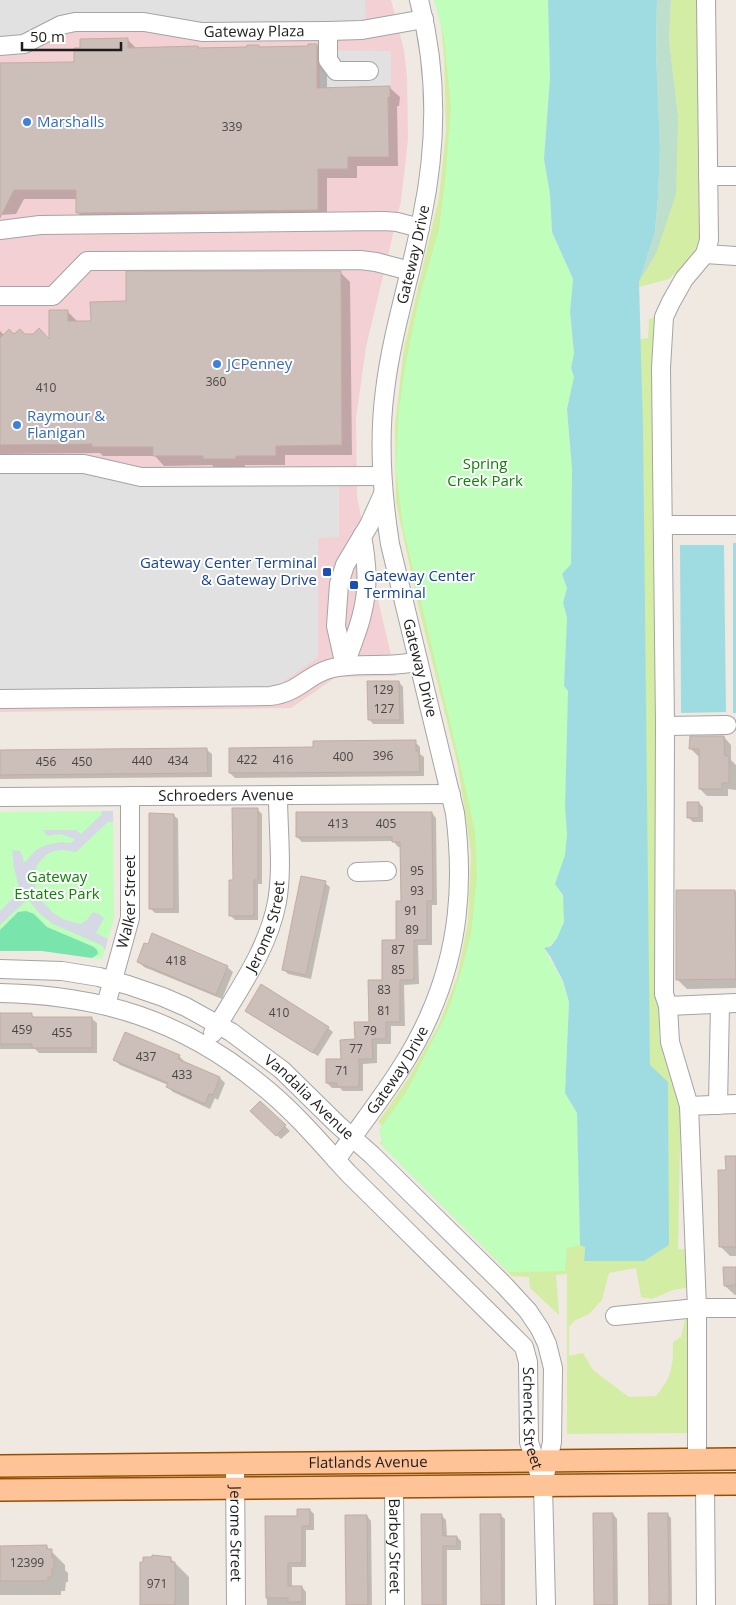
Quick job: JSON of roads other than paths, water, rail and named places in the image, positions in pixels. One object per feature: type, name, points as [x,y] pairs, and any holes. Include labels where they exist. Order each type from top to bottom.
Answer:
[{"type":"main road","name":"Flatlands Avenue","points":[[0,1466],[736,1459]]},
{"type":"main road","name":"Flatlands Avenue","points":[[0,1490],[736,1484]]},
{"type":"street","name":"Gateway Drive","points":[[336,1160],[409,1054],[430,1015],[445,975],[455,934],[460,873],[458,835],[451,794],[390,544],[382,476],[381,434],[385,392],[391,355],[420,228],[429,178],[434,116],[432,68],[419,0]]},
{"type":"street","points":[[698,1459],[698,1308],[689,1106],[670,1042],[668,1006],[664,994],[665,726],[661,368],[664,317],[684,279],[705,254],[709,240],[706,0]]},
{"type":"street","name":"Gateway Plaza","points":[[0,46],[24,44],[61,25],[75,22],[144,22],[202,32],[328,31],[362,30],[424,19]]},
{"type":"street","points":[[328,31],[328,60],[336,71],[369,71]]},
{"type":"street","points":[[708,176],[736,176]]},
{"type":"street","points":[[0,230],[40,225],[385,221],[420,228]]},
{"type":"street","points":[[705,254],[736,256]]},
{"type":"street","points":[[0,296],[53,296],[87,261],[360,260],[410,271]]},
{"type":"street","points":[[0,464],[84,464],[141,477],[382,476]]},
{"type":"street","points":[[345,666],[336,626],[338,592],[345,565],[384,494]]},
{"type":"street","points":[[663,525],[736,525]]},
{"type":"street","points":[[345,666],[366,596],[367,570],[362,536]]},
{"type":"street","points":[[0,698],[270,696],[294,690],[323,672],[345,666],[394,665],[418,661]]},
{"type":"street","points":[[665,726],[727,725]]},
{"type":"street","name":"Schroeders Avenue","points":[[0,797],[451,794]]},
{"type":"street","name":"Jerome Street","points":[[206,1045],[262,946],[274,914],[279,880],[278,795]]},
{"type":"street","name":"Walker Street","points":[[106,1005],[130,918],[130,796]]},
{"type":"street","points":[[357,872],[387,871]]},
{"type":"street","name":"Vandalia Avenue","points":[[0,969],[62,971],[113,981],[163,997],[218,1024],[248,1044],[282,1070],[375,1157],[512,1293],[535,1320],[547,1344]]},
{"type":"street","name":"Vandalia Avenue","points":[[0,993],[66,997],[106,1005],[150,1018],[206,1045],[262,1085],[323,1144],[336,1160],[520,1343],[527,1356]]},
{"type":"street","points":[[668,1006],[728,1004],[718,1105]]},
{"type":"street","points":[[689,1106],[736,1104]]},
{"type":"street","points":[[615,1316],[698,1308],[736,1308]]},
{"type":"street","name":"Schenck Street","points":[[541,1461],[552,1442],[553,1377],[552,1359],[547,1344]]},
{"type":"street","name":"Schenck Street","points":[[527,1356],[529,1442],[541,1461],[543,1485],[546,1605]]},
{"type":"street","name":"Jerome Street","points":[[235,1464],[236,1605]]},
{"type":"street","points":[[705,1484],[706,1605]]},
{"type":"street","name":"Barbey Street","points":[[394,1487],[395,1605]]},
{"type":"water","points":[[548,0],[657,0],[656,50],[660,150],[658,197],[655,232],[639,282],[643,426],[650,1065],[668,1082],[669,1245],[644,1261],[584,1261],[585,1247],[580,1245],[577,1113],[565,1093],[569,1002],[563,981],[544,948],[551,946],[564,922],[563,895],[555,884],[565,855],[567,834],[565,807],[568,691],[564,686],[567,617],[563,603],[567,588],[562,574],[571,564],[572,469],[567,409],[574,377],[571,368],[574,353],[570,312],[573,279],[552,232],[550,194],[544,159],[550,77]]},
{"type":"water","points":[[733,543],[736,543],[736,713],[733,713]]},
{"type":"water","points":[[680,545],[724,545],[726,712],[681,713]]},
{"type":"place","name":"Marshalls","points":[[27,122]]},
{"type":"place","name":"JCPenney","points":[[217,364]]},
{"type":"place","name":"Raymour & Flanigan","points":[[17,425]]},
{"type":"place","name":"Gateway Center Terminal & Gateway Drive","points":[[327,572]]},
{"type":"place","name":"Gateway Center Terminal","points":[[354,585]]},
{"type":"park label","name":"Spring Creek Park","points":[[485,472]]},
{"type":"park label","name":"Gateway Estates Park","points":[[57,886]]}]
